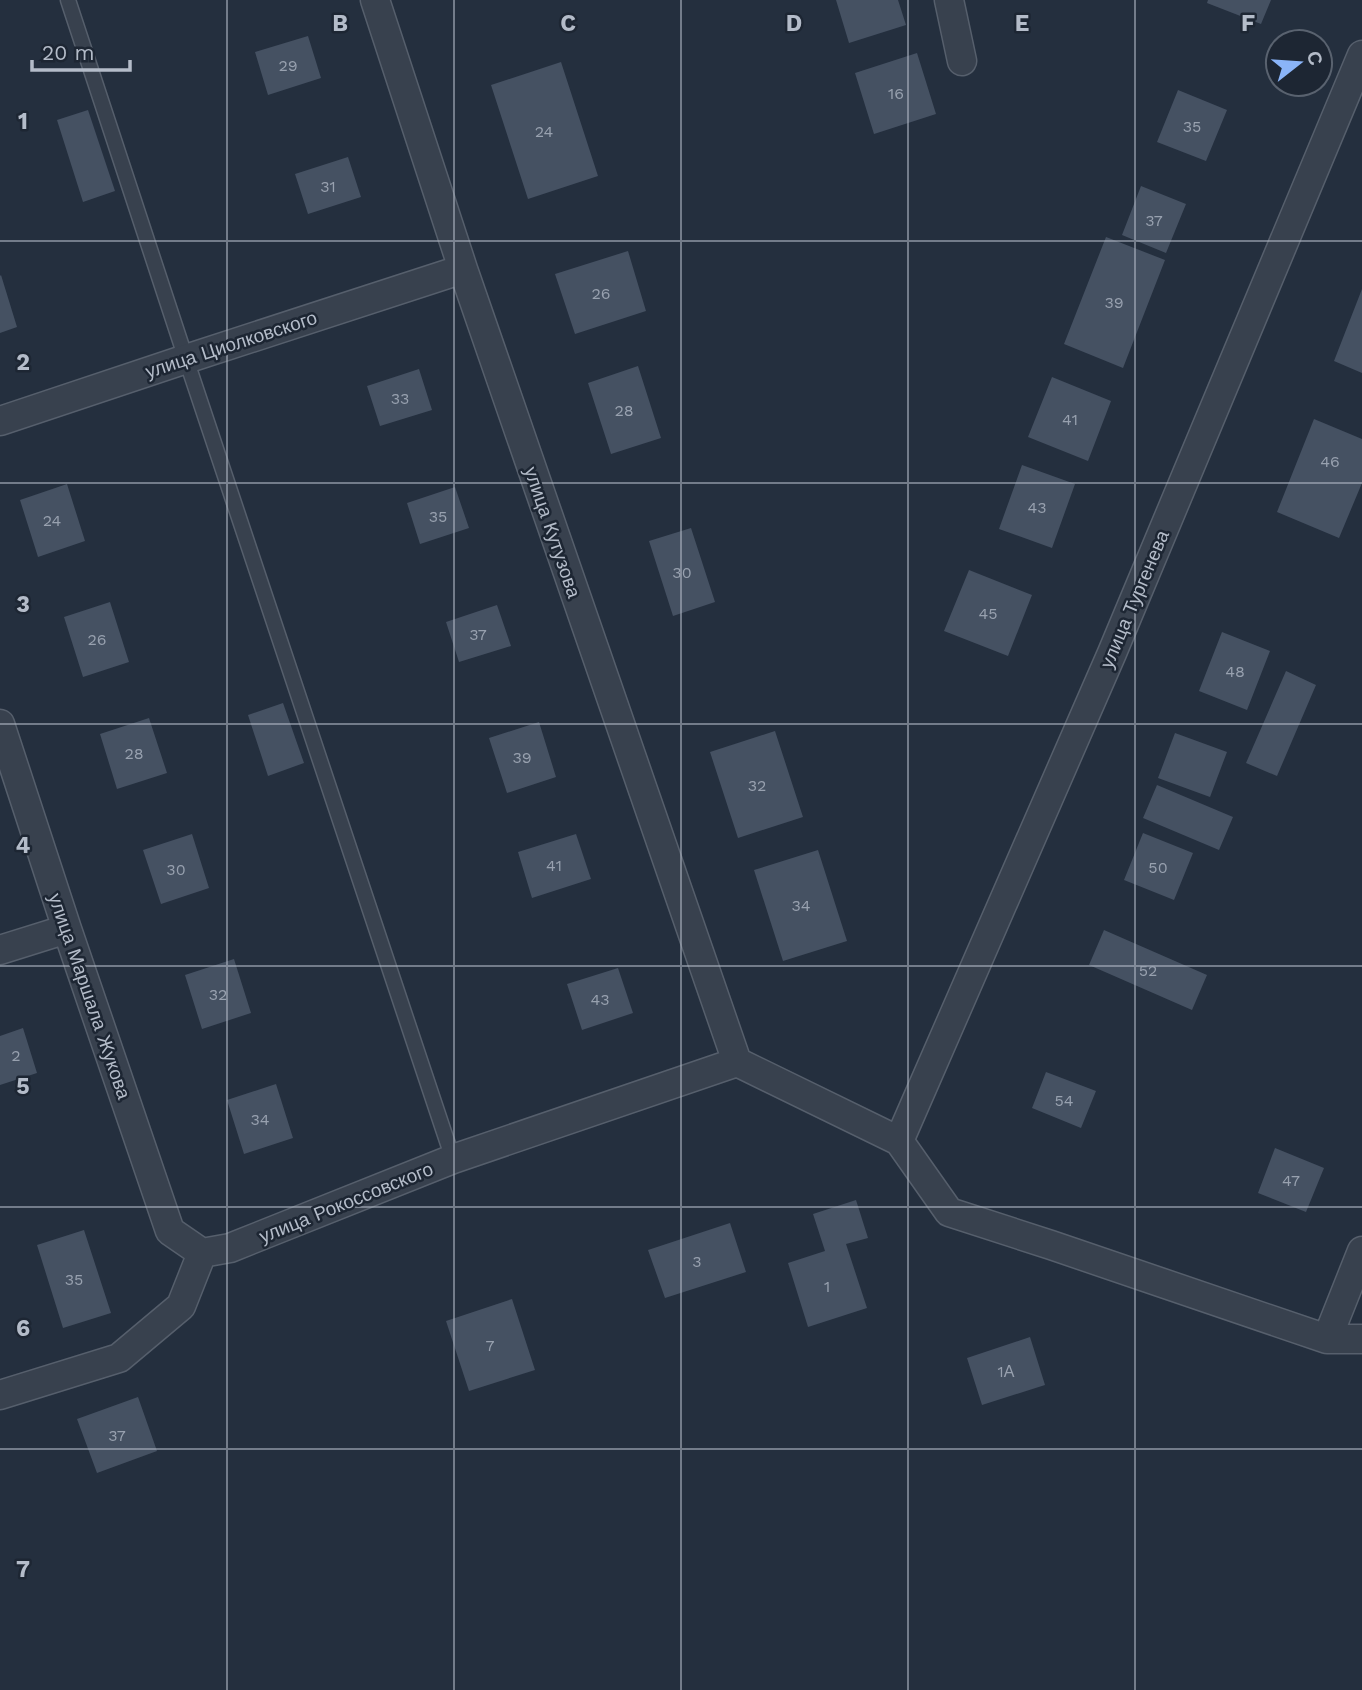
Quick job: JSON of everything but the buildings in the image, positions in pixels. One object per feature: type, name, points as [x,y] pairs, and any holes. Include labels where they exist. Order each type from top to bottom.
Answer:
[{"type":"street","name":"улица Кутузова","points":[[375,0],[463,269],[737,1062]]},
{"type":"street","points":[[949,0],[962,61]]},
{"type":"street","name":"улица Тургенева","points":[[899,1141],[1112,653],[1362,55]]},
{"type":"street","name":"улица Циолковского","points":[[0,421],[463,269]]},
{"type":"street","name":"улица Маршала Жукова","points":[[0,724],[170,1231],[202,1253]]},
{"type":"street","points":[[0,950],[67,929]]},
{"type":"street","points":[[737,1062],[899,1141],[949,1212],[1327,1339],[1362,1339]]},
{"type":"street","name":"улица Рокоссовского","points":[[202,1253],[230,1248],[453,1159],[737,1062]]},
{"type":"street","points":[[1327,1339],[1362,1251]]},
{"type":"street","points":[[0,1395],[119,1358],[181,1306],[202,1253]]},
{"type":"lane","points":[[68,0],[453,1159]]}]
